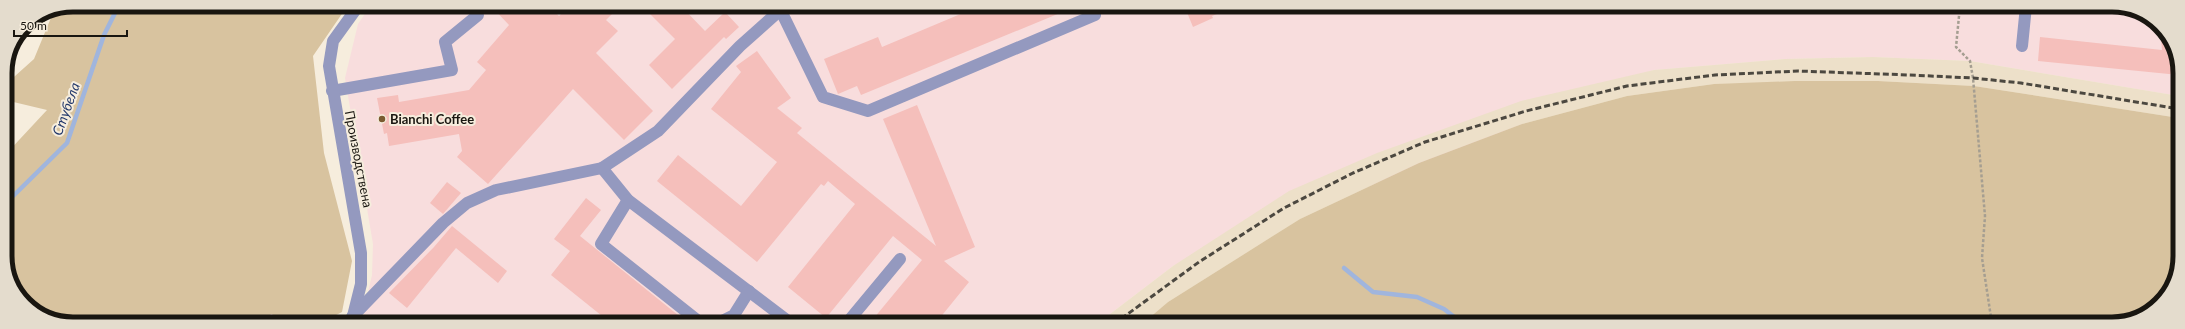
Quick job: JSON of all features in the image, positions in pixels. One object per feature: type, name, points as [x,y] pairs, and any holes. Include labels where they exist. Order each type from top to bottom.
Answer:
[{"type":"street","name":"Производствена","points":[[351,317],[361,284],[361,253],[358,228],[332,91],[329,66],[333,41],[354,12]]},
{"type":"street","points":[[353,317],[443,223],[467,203],[496,190],[602,168],[658,131],[740,46],[779,12]]},
{"type":"street","points":[[786,12],[823,96],[868,111],[1095,15],[1094,12]]},
{"type":"street","points":[[2022,46],[2025,12]]},
{"type":"street","points":[[332,91],[452,70],[445,42],[478,15]]},
{"type":"street","points":[[602,168],[628,200],[783,317]]},
{"type":"street","points":[[628,200],[601,244],[693,317]]},
{"type":"street","points":[[852,317],[900,259]]},
{"type":"street","points":[[730,317],[734,315],[750,291]]},
{"type":"path","points":[[1959,12],[1956,47],[1970,62],[1973,78],[1985,216],[1982,258],[1991,317]]},
{"type":"shaded area","points":[[343,12],[313,56],[324,153],[352,261],[342,312],[331,317],[278,317],[271,314],[269,317],[73,317],[57,315],[39,307],[20,286],[13,268],[12,256],[12,148],[47,110],[12,102],[12,79],[34,59],[52,16],[61,13]]},
{"type":"shaded area","points":[[366,12],[2112,12],[2128,14],[2139,18],[2146,22],[2163,39],[2172,61],[2173,95],[1970,61],[1873,57],[1785,59],[1654,70],[1173,266],[1106,317],[363,317],[372,275],[373,244],[345,78],[358,24]]},
{"type":"shaded area","points":[[1873,57],[1970,61],[2173,95],[2173,117],[1974,86],[1878,81],[1714,84],[1627,96],[1522,124],[1419,163],[1300,219],[1168,302],[1150,317],[1106,317],[1173,266],[1289,191],[1377,153],[1521,101],[1654,70],[1785,59]]},
{"type":"shaded area","points":[[1795,81],[1878,81],[1974,86],[2173,117],[2173,256],[2170,276],[2167,283],[2160,293],[2146,307],[2124,316],[2112,317],[1150,317],[1168,302],[1300,219],[1419,163],[1522,124],[1627,96],[1714,84]]},
{"type":"shaded area","points":[[271,313],[279,317],[269,317]]},
{"type":"building","points":[[497,12],[555,12],[559,16],[563,12],[614,12],[606,20],[618,31],[596,53],[653,111],[624,140],[573,89],[488,184],[457,157],[462,151],[459,134],[389,146],[387,133],[384,134],[377,98],[398,95],[399,102],[469,90],[486,70],[477,62],[509,25]]},
{"type":"building","points":[[648,12],[687,12],[705,31],[725,12],[739,27],[726,39],[724,37],[672,89],[649,65],[675,39]]},
{"type":"building","points":[[965,12],[1062,12],[861,95],[857,86],[838,94],[824,59],[878,37],[882,47]]},
{"type":"building","points":[[1187,12],[1222,12],[1212,16],[1213,18],[1193,27]]},
{"type":"building","points":[[2040,37],[2162,50],[2161,37],[2170,53],[2173,74],[2038,61]]},
{"type":"building","points":[[757,51],[791,98],[777,108],[802,128],[797,133],[936,246],[883,119],[917,105],[975,247],[944,261],[969,282],[941,317],[875,317],[922,260],[893,236],[827,317],[825,317],[788,287],[855,204],[828,181],[824,186],[821,184],[757,262],[657,181],[678,155],[741,206],[777,162],[711,109],[741,72],[736,66]]},
{"type":"building","points":[[447,182],[461,193],[443,214],[430,203]]},
{"type":"building","points":[[586,198],[601,210],[580,236],[680,317],[603,317],[551,275],[570,251],[554,239]]},
{"type":"building","points":[[452,226],[507,271],[498,283],[456,248],[407,308],[389,293],[434,247]]},
{"type":"waterway","name":"Стубела","points":[[12,197],[67,143],[104,35],[116,12]]},
{"type":"waterway","points":[[1344,268],[1373,292],[1417,297],[1444,309],[1454,317]]},
{"type":"railway","points":[[1124,317],[1199,262],[1284,208],[1353,173],[1425,142],[1526,111],[1627,86],[1715,75],[1798,71],[1910,75],[1973,78],[2021,83],[2173,108]]},
{"type":"place","name":"Bianchi Coffee","points":[[382,119]]}]
